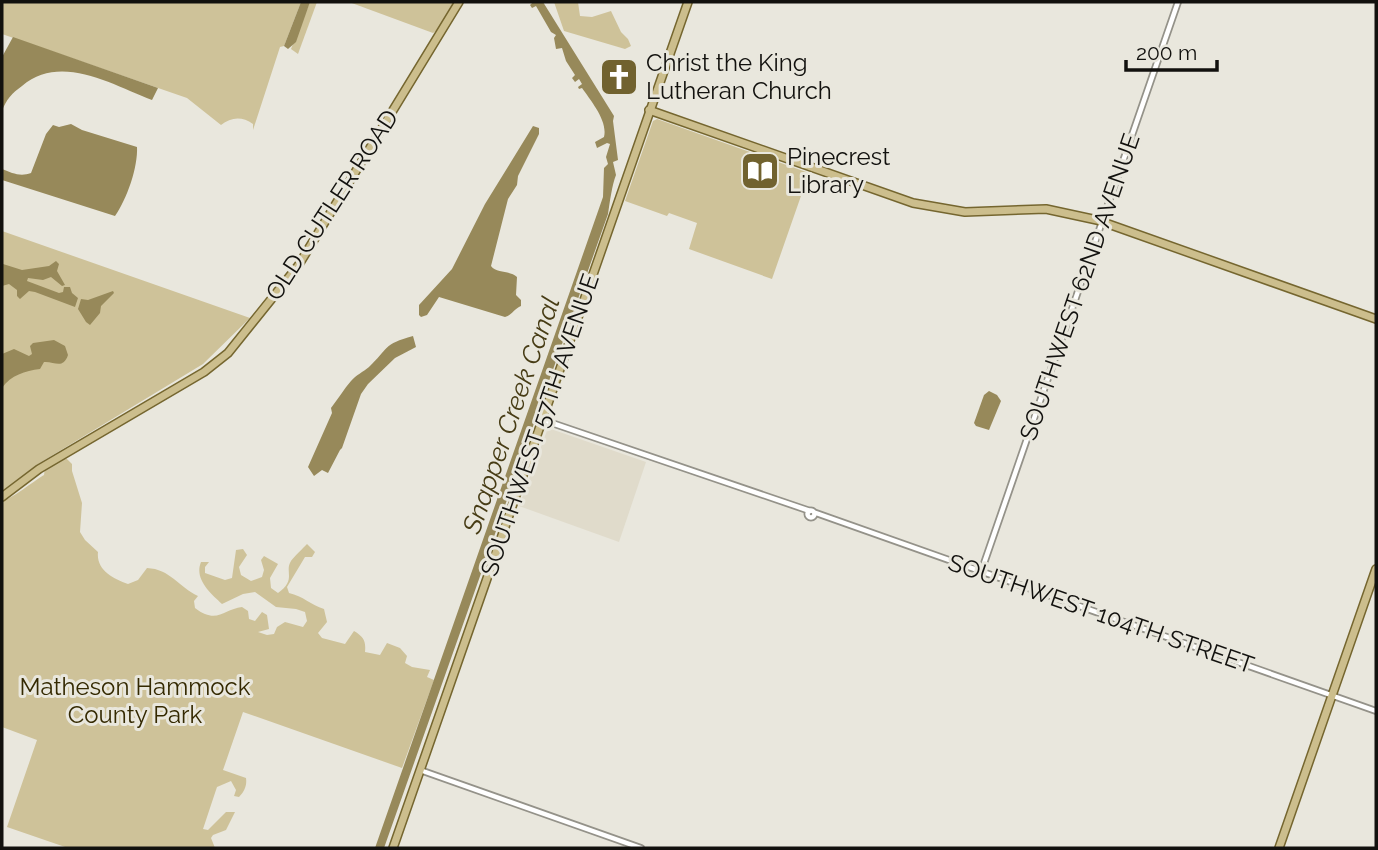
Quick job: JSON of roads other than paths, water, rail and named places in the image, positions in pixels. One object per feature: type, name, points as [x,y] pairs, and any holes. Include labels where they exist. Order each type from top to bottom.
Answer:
[{"type":"main road","name":"OLD CUTLER ROAD","points":[[2,497],[39,469],[204,372],[228,353],[298,266],[458,2]]},
{"type":"main road","name":"SOUTHWEST 57TH AVENUE","points":[[393,848],[688,2]]},
{"type":"main road","points":[[649,110],[913,203],[965,212],[1044,209],[1102,222],[1376,319]]},
{"type":"main road","points":[[1279,848],[1376,569]]},
{"type":"street","name":"SOUTHWEST 62ND AVENUE","points":[[981,572],[1178,2]]},
{"type":"street","name":"SOUTHWEST 104TH STREET","points":[[542,419],[1376,711]]},
{"type":"street","points":[[420,770],[641,848]]},
{"type":"place","name":"Christ the King Lutheran Church","points":[[619,77]]},
{"type":"place","name":"Pinecrest Library","points":[[760,171]]},
{"type":"water label","name":"Snapper Creek Canal","points":[[511,415]]},
{"type":"park label","name":"Matheson Hammock County Park","points":[[135,701]]}]
